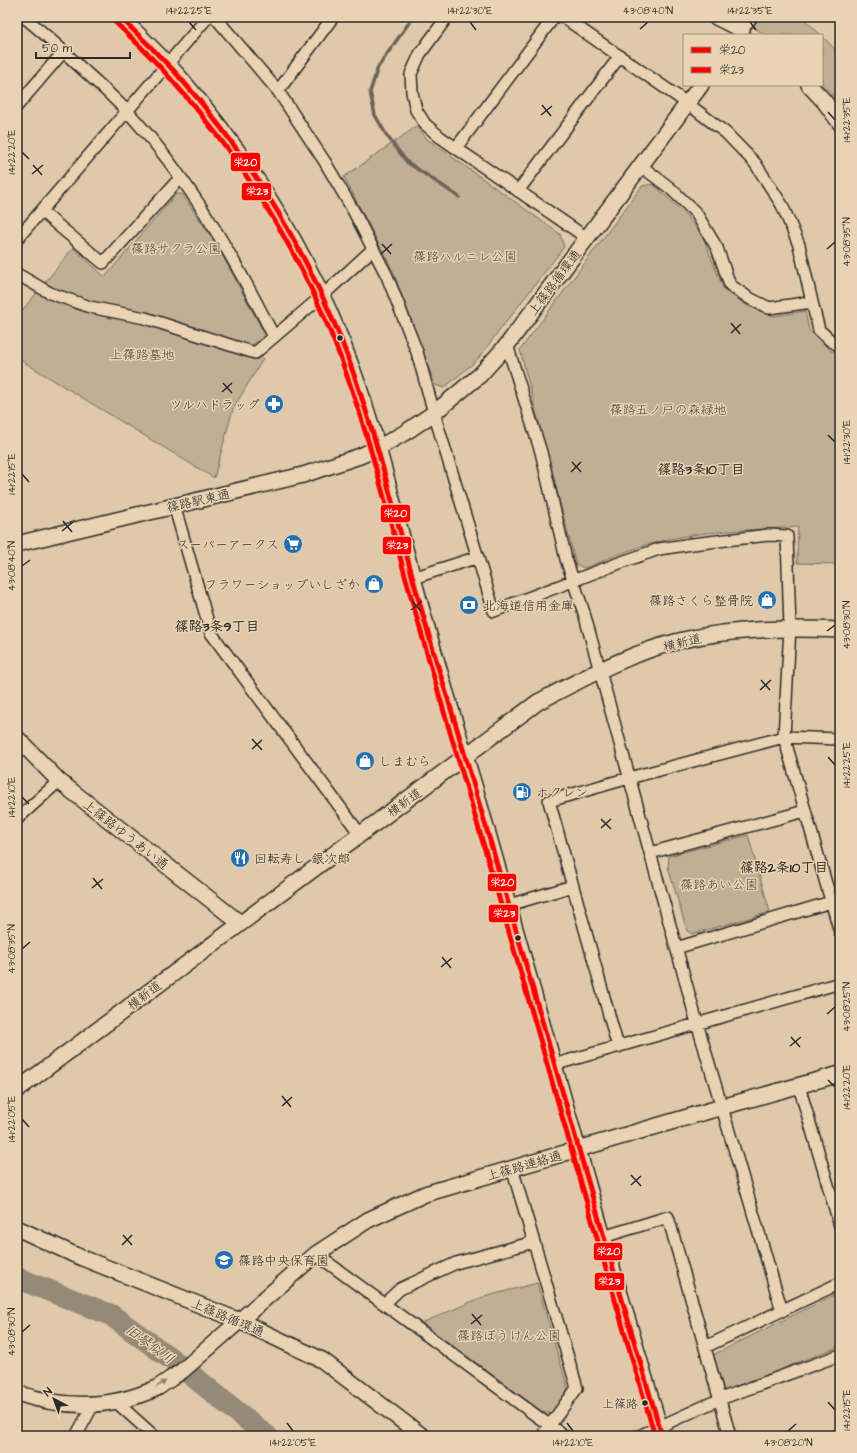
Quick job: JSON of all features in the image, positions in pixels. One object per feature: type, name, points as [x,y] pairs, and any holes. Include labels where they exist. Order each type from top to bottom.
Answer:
[{"type":"street","points":[[24,17],[40,29],[64,51],[126,111],[147,135],[180,178],[230,255],[274,337]]},
{"type":"street","points":[[120,17],[168,64],[219,126],[252,172],[283,223],[322,296],[353,370],[387,478],[413,578],[509,905],[553,1065],[661,1431]]},
{"type":"street","points":[[17,239],[208,17]]},
{"type":"street","points":[[216,17],[278,91],[325,162],[353,210],[387,276],[417,352],[494,611],[659,549],[769,535],[787,536],[790,628],[784,737],[840,932]]},
{"type":"street","points":[[278,91],[333,17]]},
{"type":"street","points":[[447,17],[420,54],[411,74],[412,92],[416,110],[425,124],[440,137],[587,238]]},
{"type":"street","points":[[456,148],[554,17]]},
{"type":"street","points":[[563,17],[688,103],[726,133],[755,163],[782,205],[800,245],[819,330],[831,341],[840,346]]},
{"type":"street","points":[[716,17],[743,34],[752,17]]},
{"type":"street","points":[[17,106],[64,51]]},
{"type":"street","points":[[518,191],[620,56]]},
{"type":"street","name":"上篠路循環通","points":[[378,448],[406,432],[434,413],[480,375],[507,345],[700,86]]},
{"type":"street","points":[[810,86],[824,101],[840,123]]},
{"type":"street","points":[[641,166],[670,188],[696,214],[717,248],[730,286],[769,308],[812,302]]},
{"type":"street","points":[[41,211],[103,263],[180,178]]},
{"type":"street","points":[[17,274],[50,293],[83,304],[144,318],[255,353],[322,296],[373,249]]},
{"type":"street","points":[[507,345],[541,452],[566,559],[584,613],[697,1023],[782,1311]]},
{"type":"street","name":"篠路駅東通","points":[[17,544],[303,475],[360,456],[378,448]]},
{"type":"street","points":[[174,505],[211,633],[360,834]]},
{"type":"street","points":[[413,578],[478,557]]},
{"type":"street","name":"横新道","points":[[17,1090],[538,702],[599,671],[640,654],[682,640],[729,632],[790,628],[840,630]]},
{"type":"street","points":[[618,1047],[549,801],[784,737],[840,739]]},
{"type":"street","name":"上篠路ゆうあい通","points":[[17,738],[59,781],[240,924]]},
{"type":"street","points":[[17,819],[59,781]]},
{"type":"street","points":[[650,853],[805,811]]},
{"type":"street","points":[[509,905],[573,886]]},
{"type":"street","points":[[676,948],[831,902]]},
{"type":"street","points":[[553,1065],[840,983]]},
{"type":"street","name":"上篠路連絡通","points":[[18,1395],[55,1404],[93,1405],[120,1401],[158,1387],[182,1371],[316,1254],[368,1220],[425,1194],[840,1074]]},
{"type":"street","points":[[800,1086],[840,1226]]},
{"type":"street","points":[[512,1168],[577,1388],[542,1436]]},
{"type":"street","points":[[603,1237],[668,1217],[730,1436]]},
{"type":"street","name":"上篠路循環通","points":[[17,1228],[75,1255],[240,1321],[322,1360],[422,1436]]},
{"type":"street","points":[[384,1304],[400,1289],[456,1263],[534,1242]]},
{"type":"street","points":[[316,1254],[564,1436]]},
{"type":"street","points":[[705,1347],[840,1283]]},
{"type":"street","points":[[639,1436],[661,1431],[720,1399],[840,1355]]},
{"type":"street","points":[[120,1401],[154,1436]]},
{"type":"street","points":[[76,1436],[93,1405]]},
{"type":"green space","points":[[737,17],[802,17],[820,34],[764,34]]},
{"type":"green space","points":[[823,37],[840,54],[840,107],[831,93],[823,86]]},
{"type":"green space","name":"篠路ハルニレ公園","points":[[417,126],[427,139],[560,234],[564,247],[476,361],[444,388],[435,385],[393,271],[344,177]]},
{"type":"green space","name":"篠路五ノ戸の森緑地","points":[[653,184],[686,215],[703,237],[724,290],[748,306],[774,316],[805,311],[809,330],[831,351],[840,353],[840,564],[797,563],[798,527],[724,531],[668,539],[641,546],[584,568],[576,564],[520,350],[642,186]]},
{"type":"green space","name":"上篠路墓地","points":[[176,194],[182,194],[217,245],[263,331],[263,337],[252,345],[263,359],[233,409],[214,478],[17,358],[17,317],[73,248],[105,277]]},
{"type":"green space","name":"篠路あい公園","points":[[748,835],[770,912],[692,934],[687,931],[668,867],[669,856]]},
{"type":"green space","name":"篠路ぼうけん公園","points":[[537,1283],[568,1389],[551,1413],[544,1413],[422,1323],[480,1298]]},
{"type":"green space","points":[[840,1292],[840,1346],[723,1392],[713,1355]]},
{"type":"waterway","points":[[413,17],[378,67],[370,92],[375,115],[387,136],[407,162],[459,197]]},
{"type":"waterway","name":"旧琴似川","points":[[17,1278],[111,1315],[174,1361],[267,1436]]},
{"type":"transit line","name":"栄20","points":[[120,17],[175,72],[224,131],[267,195],[287,228],[306,262],[338,332],[358,386],[375,442],[428,632],[505,891],[662,1436]]},
{"type":"transit line","name":"栄23","points":[[115,22],[156,62],[194,106],[240,167],[262,199],[300,266],[332,336],[352,390],[369,445],[427,654],[498,893],[655,1436]]},
{"type":"place","name":"ツルハドラッグ","points":[[274,404]]},
{"type":"place","name":"スーパーアークス","points":[[293,544]]},
{"type":"place","name":"フラワーショップいしざか","points":[[374,584]]},
{"type":"place","name":"篠路さくら整骨院","points":[[767,600]]},
{"type":"place","name":"北海道信用金庫","points":[[469,605]]},
{"type":"place","name":"しまむら","points":[[365,761]]},
{"type":"place","name":"ホクレン","points":[[522,792]]},
{"type":"place","name":"回転寿し 銀次郎","points":[[240,858]]},
{"type":"place","name":"篠路中央保育園","points":[[224,1260]]},
{"type":"place","name":"上篠路","points":[[645,1403]]},
{"type":"district","name":"篠路3条10丁目","points":[[701,469]]},
{"type":"district","name":"篠路3条9丁目","points":[[217,626]]},
{"type":"district","name":"篠路2条10丁目","points":[[784,867]]},
{"type":"park label","name":"篠路サクラ公園","points":[[176,248]]}]
